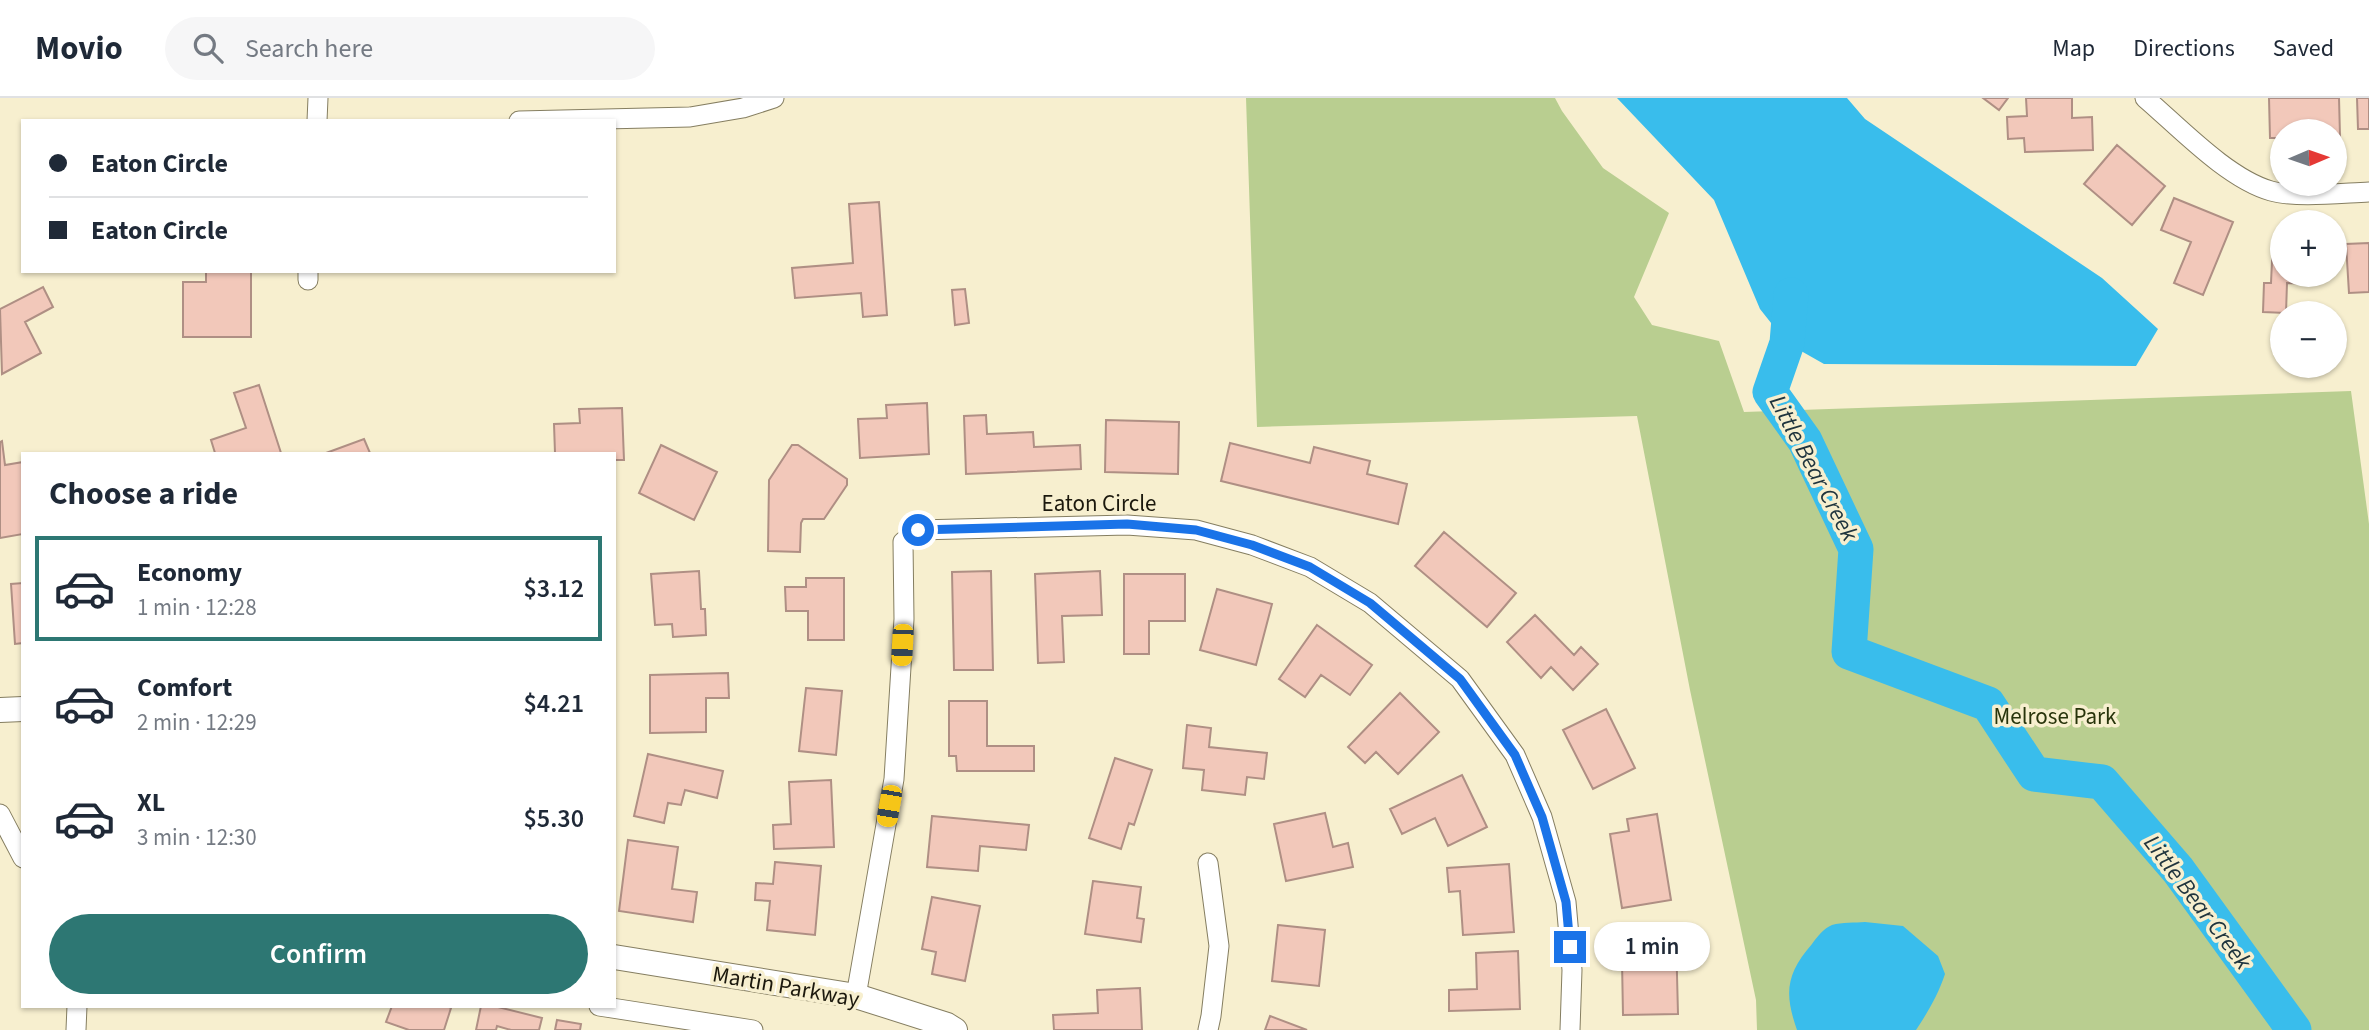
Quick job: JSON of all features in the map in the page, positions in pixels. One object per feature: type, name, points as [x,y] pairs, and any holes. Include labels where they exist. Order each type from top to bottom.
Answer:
[{"type":"street","points":[[317,119],[318,98]]},
{"type":"street","points":[[604,119],[690,117],[743,108],[775,98]]},
{"type":"street","points":[[2146,98],[2233,173],[2250,183],[2272,192],[2369,192]]},
{"type":"street","name":"Eaton Circle","points":[[856,996],[894,779],[904,619],[903,542],[918,530],[1127,524],[1196,530],[1252,545],[1310,567],[1370,603],[1460,679],[1515,755],[1542,817],[1566,902],[1572,970],[1570,1030]]},
{"type":"street","points":[[0,710],[21,709]]},
{"type":"street","points":[[0,814],[21,854]]},
{"type":"street","points":[[1208,863],[1219,946],[1208,1030]]},
{"type":"street","name":"Martin Parkway","points":[[616,957],[856,996],[947,1025],[955,1030]]},
{"type":"street","points":[[76,1030],[77,1008]]},
{"type":"street","points":[[612,1008],[753,1030]]},
{"type":"green space","name":"Melrose Park","points":[[1246,98],[1555,98],[1603,168],[1669,213],[1634,297],[1652,325],[1719,341],[1744,412],[2351,391],[2369,524],[2369,1030],[1757,1030],[1756,1000],[1690,690],[1637,416],[1257,427]]},
{"type":"water","points":[[1617,98],[1847,98],[1865,119],[2102,278],[2158,329],[2136,366],[1824,364],[1787,343],[1760,309],[1714,200]]},
{"type":"water","points":[[1865,922],[1903,926],[1938,956],[1945,974],[1925,1017],[1916,1030],[1797,1030],[1789,994],[1792,975],[1803,955],[1829,926]]},
{"type":"building","points":[[1983,98],[2008,98],[1999,110]]},
{"type":"building","points":[[2026,98],[2072,98],[2072,118],[2092,117],[2093,150],[2025,152],[2024,138],[2008,139],[2007,117],[2027,116]]},
{"type":"building","points":[[2269,98],[2339,98],[2340,119],[2270,119],[2270,138]]},
{"type":"building","points":[[2357,98],[2369,98],[2369,129],[2358,129]]},
{"type":"building","points":[[2117,145],[2165,186],[2132,225],[2084,184]]},
{"type":"building","points":[[2174,198],[2233,222],[2203,295],[2174,283],[2191,242],[2161,230]]},
{"type":"building","points":[[879,202],[887,315],[863,317],[861,293],[795,298],[792,268],[853,263],[849,204]]},
{"type":"building","points":[[2369,243],[2369,292],[2349,293],[2347,244]]},
{"type":"building","points":[[206,273],[251,273],[251,337],[183,337],[183,282],[206,282]]},
{"type":"building","points":[[2264,283],[2270,283],[2270,287],[2287,287],[2286,301],[2270,301],[2270,312],[2263,312]]},
{"type":"building","points":[[43,287],[53,307],[25,322],[41,353],[2,374],[0,309]]},
{"type":"building","points":[[965,289],[969,323],[955,325],[952,290]]},
{"type":"building","points":[[259,385],[281,452],[215,452],[211,440],[246,428],[234,393]]},
{"type":"building","points":[[927,403],[929,454],[860,458],[858,419],[887,418],[886,405]]},
{"type":"building","points":[[622,408],[624,460],[616,460],[616,452],[555,452],[554,424],[580,423],[579,409]]},
{"type":"building","points":[[986,415],[987,434],[1033,432],[1034,447],[1080,445],[1081,469],[966,474],[964,416]]},
{"type":"building","points":[[1106,420],[1179,422],[1178,474],[1105,472]]},
{"type":"building","points":[[364,439],[370,452],[329,452]]},
{"type":"building","points":[[2,441],[5,465],[21,462],[21,534],[0,538]]},
{"type":"building","points":[[1230,443],[1310,463],[1314,447],[1370,461],[1367,474],[1407,484],[1398,524],[1221,481]]},
{"type":"building","points":[[661,445],[717,472],[694,520],[639,493]]},
{"type":"building","points":[[792,445],[798,445],[847,479],[847,485],[824,519],[803,519],[800,552],[768,551],[769,480]]},
{"type":"building","points":[[1444,532],[1516,593],[1487,627],[1415,566]]},
{"type":"building","points":[[699,571],[701,609],[705,609],[706,635],[673,637],[672,624],[655,625],[651,574]]},
{"type":"building","points":[[991,571],[993,670],[954,670],[952,572]]},
{"type":"building","points":[[1100,571],[1102,615],[1062,616],[1064,662],[1038,663],[1035,574]]},
{"type":"building","points":[[1124,574],[1185,574],[1185,621],[1149,621],[1149,654],[1124,654]]},
{"type":"building","points":[[806,578],[844,578],[844,640],[808,640],[808,611],[786,611],[785,587],[806,587]]},
{"type":"building","points":[[21,583],[21,643],[15,644],[11,584]]},
{"type":"building","points":[[1217,589],[1272,604],[1256,665],[1200,650]]},
{"type":"building","points":[[1535,615],[1574,655],[1581,647],[1598,664],[1573,690],[1551,667],[1541,678],[1507,642]]},
{"type":"building","points":[[1317,625],[1372,665],[1350,695],[1321,675],[1305,697],[1279,679]]},
{"type":"building","points":[[728,673],[729,698],[706,698],[706,732],[650,733],[650,675]]},
{"type":"building","points":[[806,688],[842,691],[836,755],[799,751]]},
{"type":"building","points":[[1400,693],[1439,732],[1398,774],[1376,752],[1365,763],[1348,747]]},
{"type":"building","points":[[949,701],[987,701],[987,746],[1034,746],[1034,771],[957,771],[956,756],[949,756]]},
{"type":"building","points":[[1606,709],[1635,768],[1593,789],[1563,730]]},
{"type":"building","points":[[1187,725],[1211,728],[1209,747],[1267,753],[1264,779],[1247,777],[1245,795],[1202,790],[1204,770],[1183,768]]},
{"type":"building","points":[[648,754],[723,771],[717,798],[685,790],[681,805],[668,803],[664,823],[634,816]]},
{"type":"building","points":[[1115,758],[1152,770],[1134,825],[1129,823],[1121,849],[1089,838]]},
{"type":"building","points":[[1462,775],[1487,827],[1448,846],[1435,818],[1402,834],[1390,809]]},
{"type":"building","points":[[831,780],[834,847],[774,849],[773,825],[791,824],[789,782]]},
{"type":"building","points":[[1325,813],[1333,847],[1348,843],[1353,867],[1286,881],[1274,824]]},
{"type":"building","points":[[1657,814],[1671,900],[1622,908],[1610,834],[1629,831],[1627,819]]},
{"type":"building","points":[[932,816],[1029,825],[1026,850],[980,846],[978,871],[927,867]]},
{"type":"building","points":[[628,840],[678,847],[672,889],[697,892],[693,922],[619,911]]},
{"type":"building","points":[[775,862],[821,866],[815,935],[767,930],[770,901],[755,900],[756,883],[773,884]]},
{"type":"building","points":[[1509,864],[1514,932],[1463,935],[1460,891],[1449,892],[1447,868]]},
{"type":"building","points":[[1093,881],[1141,887],[1137,918],[1144,919],[1141,942],[1085,934]]},
{"type":"building","points":[[932,897],[980,906],[965,981],[932,974],[936,952],[922,949]]},
{"type":"building","points":[[1278,925],[1325,930],[1319,986],[1272,981]]},
{"type":"building","points":[[1676,936],[1678,1014],[1623,1015],[1622,961],[1641,961],[1641,937]]},
{"type":"building","points":[[1518,951],[1520,1009],[1449,1011],[1449,990],[1477,989],[1476,953]]},
{"type":"building","points":[[1140,988],[1142,1030],[1054,1030],[1053,1015],[1098,1013],[1097,990]]},
{"type":"building","points":[[391,1008],[451,1008],[444,1030],[409,1030],[386,1022]]},
{"type":"building","points":[[481,1008],[502,1008],[542,1018],[539,1030],[511,1030],[497,1026],[496,1030],[476,1030]]},
{"type":"building","points":[[1270,1016],[1307,1030],[1265,1030]]},
{"type":"building","points":[[557,1020],[581,1024],[580,1030],[555,1030]]},
{"type":"waterway","name":"Little Bear Creek","points":[[1791,295],[1787,343],[1770,392],[1805,441],[1856,549],[1849,652],[1988,704],[2034,774],[2102,782],[2178,870],[2294,1030]]},
{"type":"route","points":[[918,530],[1127,524],[1196,530],[1252,545],[1310,567],[1370,603],[1460,679],[1515,755],[1542,817],[1566,902],[1570,947]]}]
